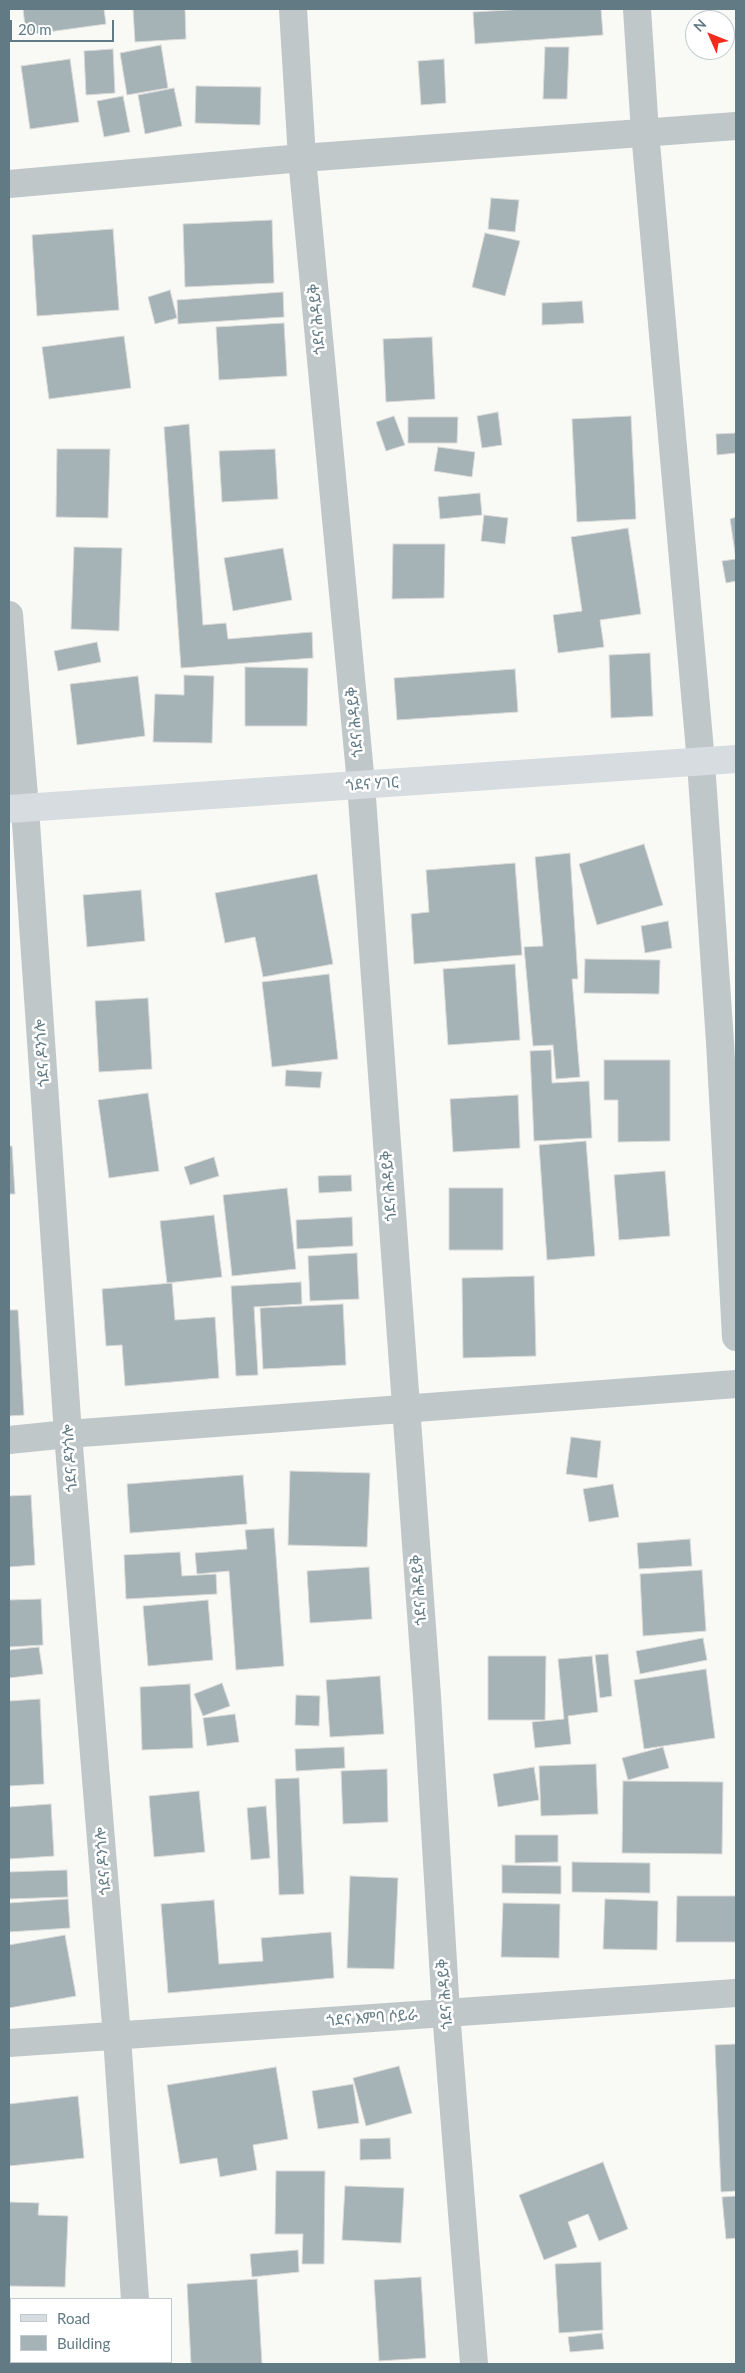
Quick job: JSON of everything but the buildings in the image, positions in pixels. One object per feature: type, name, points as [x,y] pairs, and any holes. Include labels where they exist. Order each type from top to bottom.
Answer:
[{"type":"street","name":"ጎደና ሕዳይቅ","points":[[293,9],[302,158],[361,784],[427,1696],[446,2012],[474,2364]]},
{"type":"street","points":[[637,9],[645,132],[701,762],[720,1042],[736,1338]]},
{"type":"street","points":[[9,184],[302,158],[736,126]]},
{"type":"street","name":"ጎደና ዶንጎሎ","points":[[9,616],[17,809],[117,2037],[135,2298]]},
{"type":"street","name":"ጎደና ሃገር","points":[[17,809],[736,759]]},
{"type":"street","points":[[9,1440],[736,1384]]},
{"type":"street","name":"ጎደና እምባ ሶይራ","points":[[9,2043],[736,1993]]}]
